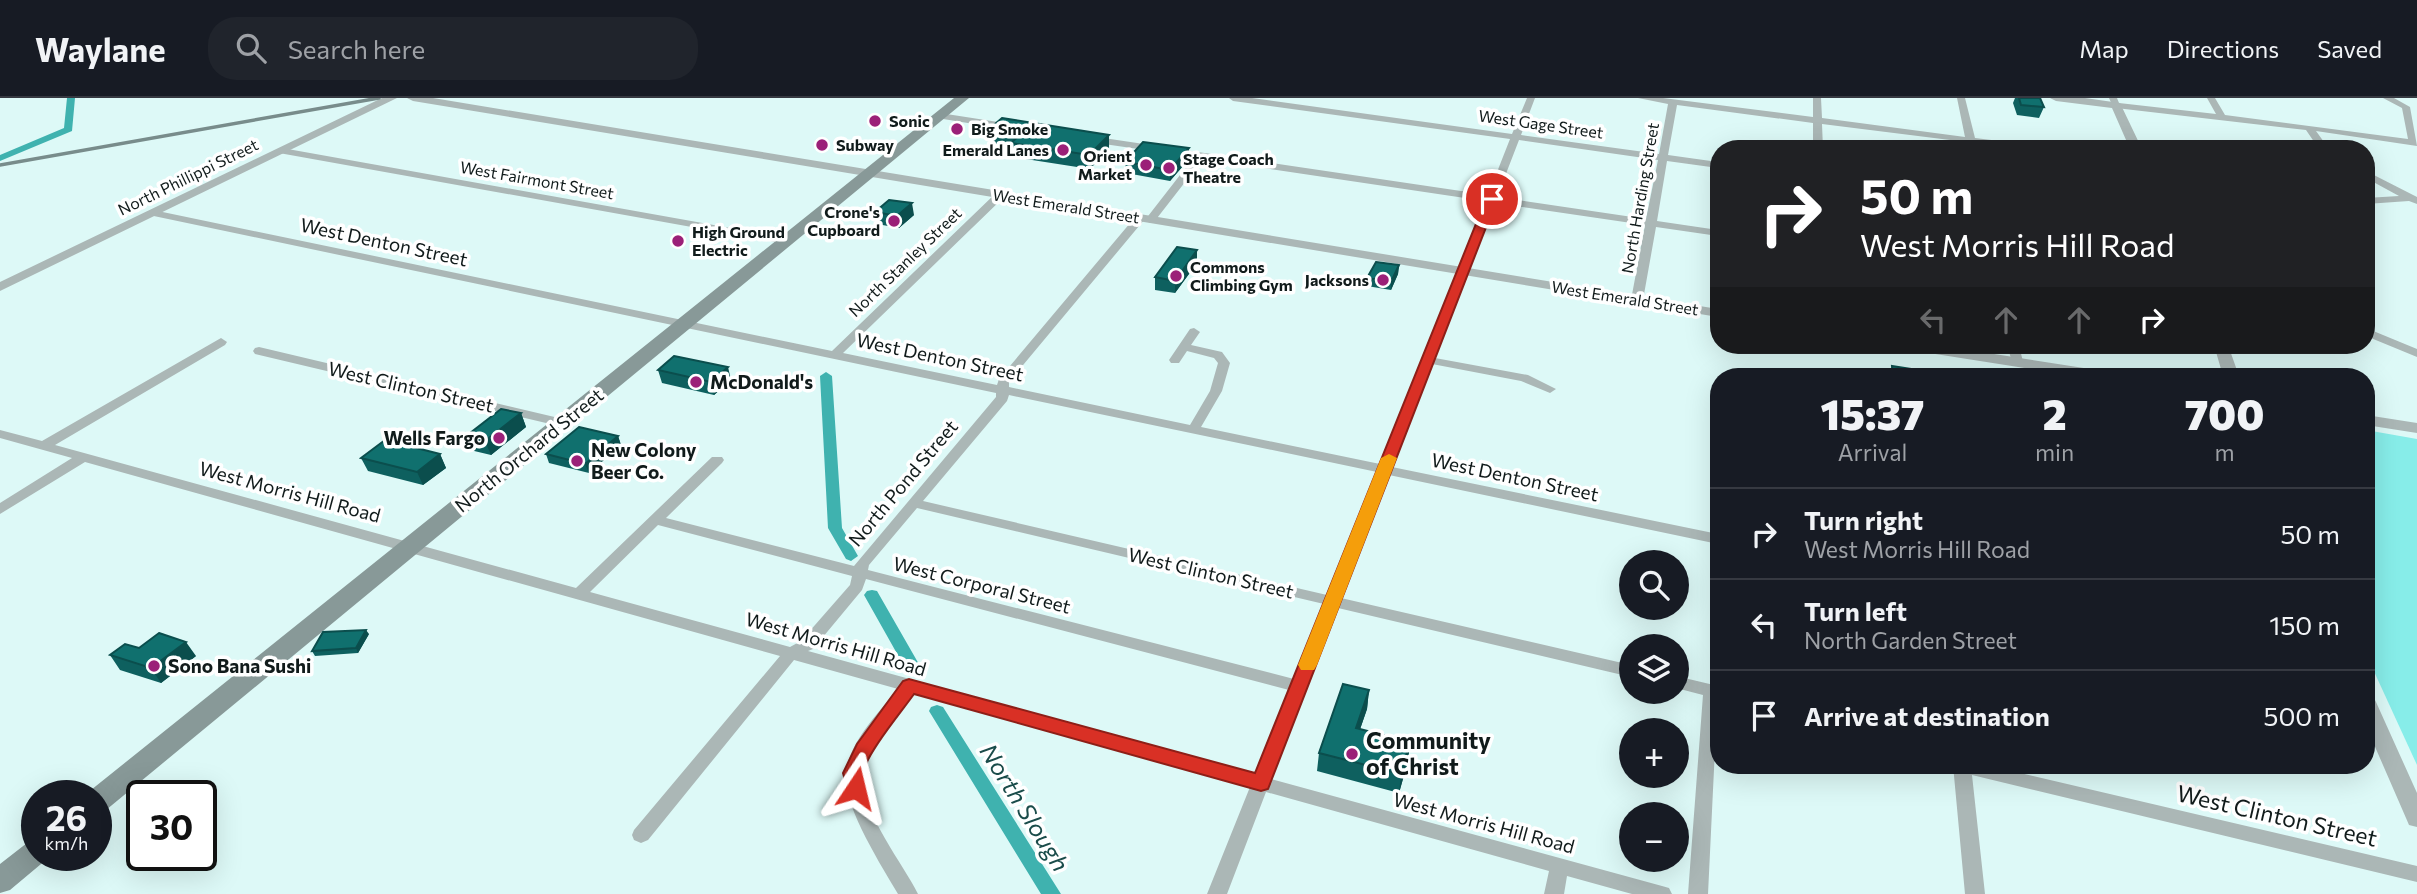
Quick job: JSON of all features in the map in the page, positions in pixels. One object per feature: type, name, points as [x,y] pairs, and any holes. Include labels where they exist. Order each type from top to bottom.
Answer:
[{"type":"main road","name":"North Orchard Street","points":[[112,790],[962,98]]},
{"type":"main road","points":[[0,881],[21,864]]},
{"type":"street","name":"North Phillippi Street","points":[[0,287],[391,98]]},
{"type":"street","name":"West Emerald Street","points":[[413,98],[1710,312]]},
{"type":"street","name":"West Gage Street","points":[[1233,98],[1710,164]]},
{"type":"street","points":[[1217,894],[1531,98]]},
{"type":"street","points":[[1642,98],[1817,120],[1946,140]]},
{"type":"street","points":[[1817,98],[1818,140]]},
{"type":"street","points":[[1961,98],[1971,140]]},
{"type":"street","points":[[2056,98],[2115,102],[2415,142],[2406,107],[2390,99]]},
{"type":"street","points":[[2211,98],[2222,117]]},
{"type":"street","name":"North Harding Street","points":[[1637,300],[1673,102]]},
{"type":"street","points":[[2115,102],[2132,140]]},
{"type":"street","points":[[940,117],[1020,128]]},
{"type":"street","points":[[2308,127],[2317,140]]},
{"type":"street","points":[[1085,138],[1710,232]]},
{"type":"street","name":"West Fairmont Street","points":[[282,151],[787,241]]},
{"type":"street","name":"North Pond Street","points":[[641,835],[791,653],[807,645],[857,586],[862,564],[1002,397],[1003,382],[1200,155]]},
{"type":"street","points":[[2375,179],[2414,199]]},
{"type":"street","name":"North Stanley Street","points":[[834,355],[1000,195]]},
{"type":"street","points":[[2375,201],[2414,199]]},
{"type":"street","name":"West Denton Street","points":[[153,214],[1710,537]]},
{"type":"street","points":[[1175,360],[1194,332]]},
{"type":"street","points":[[2375,336],[2417,354]]},
{"type":"street","points":[[44,446],[221,342]]},
{"type":"street","points":[[1184,347],[1218,355],[1224,363],[1216,391],[1194,430]]},
{"type":"street","name":"West Clinton Street","points":[[260,351],[564,423]]},
{"type":"street","points":[[1967,354],[2054,368]]},
{"type":"street","points":[[2015,354],[2017,362]]},
{"type":"street","points":[[1428,360],[1524,378],[1550,389]]},
{"type":"street","points":[[2375,421],[2417,428]]},
{"type":"street","name":"West Morris Hill Road","points":[[0,434],[1661,894]]},
{"type":"street","points":[[0,509],[84,457]]},
{"type":"street","points":[[580,593],[717,460]]},
{"type":"street","name":"West Clinton Street","points":[[914,503],[1619,668]]},
{"type":"street","name":"West Corporal Street","points":[[656,520],[1299,686]]},
{"type":"street","points":[[1689,685],[1710,690]]},
{"type":"street","points":[[908,894],[859,803],[853,773],[864,750],[909,686]]},
{"type":"street","points":[[2375,722],[2417,818]]},
{"type":"street","points":[[1698,894],[1710,751]]},
{"type":"street","points":[[1963,774],[1975,894]]},
{"type":"street","name":"West Clinton Street","points":[[2000,774],[2417,874]]},
{"type":"street","points":[[1554,894],[1559,866]]},
{"type":"shaded area","points":[[2375,432],[2417,439],[2417,765],[2375,674]]},
{"type":"building","points":[[2019,98],[2040,98],[2044,107],[2021,105]]},
{"type":"building","points":[[1002,118],[1109,135],[1089,155],[1011,143],[1021,134],[989,129]]},
{"type":"building","points":[[1143,142],[1189,148],[1170,170],[1125,162]]},
{"type":"building","points":[[889,200],[912,203],[897,216],[875,212]]},
{"type":"building","points":[[1177,247],[1197,250],[1175,281],[1155,277]]},
{"type":"building","points":[[1376,262],[1399,265],[1391,282],[1367,278]]},
{"type":"building","points":[[674,356],[728,367],[711,382],[658,370]]},
{"type":"building","points":[[501,409],[521,413],[485,441],[465,437]]},
{"type":"building","points":[[579,427],[618,436],[585,464],[546,454]]},
{"type":"building","points":[[385,440],[440,454],[417,472],[361,458]]},
{"type":"building","points":[[366,630],[356,648],[312,651],[323,632]]},
{"type":"building","points":[[159,633],[186,642],[151,668],[110,655],[125,644],[139,648]]},
{"type":"building","points":[[1343,684],[1369,690],[1356,728],[1410,742],[1401,774],[1319,753]]},
{"type":"waterway","points":[[0,158],[69,129],[71,98]]},
{"type":"waterway","name":"North Slough","points":[[826,376],[835,528],[851,556]]},
{"type":"waterway","name":"North Slough","points":[[872,595],[912,666]]},
{"type":"waterway","name":"North Slough","points":[[937,711],[1051,894]]},
{"type":"railway","points":[[0,165],[379,98]]},
{"type":"slow traffic","points":[[1307,665],[1389,458]]},
{"type":"place","name":"Sonic","points":[[875,121]]},
{"type":"place","name":"Big Smoke","points":[[957,129]]},
{"type":"place","name":"Subway","points":[[822,145]]},
{"type":"place","name":"Emerald Lanes","points":[[1063,150]]},
{"type":"place","name":"Orient Market","points":[[1146,165]]},
{"type":"place","name":"Stage Coach Theatre","points":[[1169,168]]},
{"type":"place","name":"Crone's Cupboard","points":[[894,221]]},
{"type":"place","name":"High Ground Electric","points":[[678,241]]},
{"type":"place","name":"Commons Climbing Gym","points":[[1176,276]]},
{"type":"place","name":"Jacksons","points":[[1383,280]]},
{"type":"place","name":"McDonald's","points":[[696,382]]},
{"type":"place","name":"Wells Fargo","points":[[499,438]]},
{"type":"place","name":"New Colony Beer Co.","points":[[577,461]]},
{"type":"place","name":"Sono Bana Sushi","points":[[154,666]]},
{"type":"place","name":"Community of Christ","points":[[1352,754]]},
{"type":"route","points":[[856,788],[853,773],[864,750],[909,686],[1261,783],[1492,199]]}]
